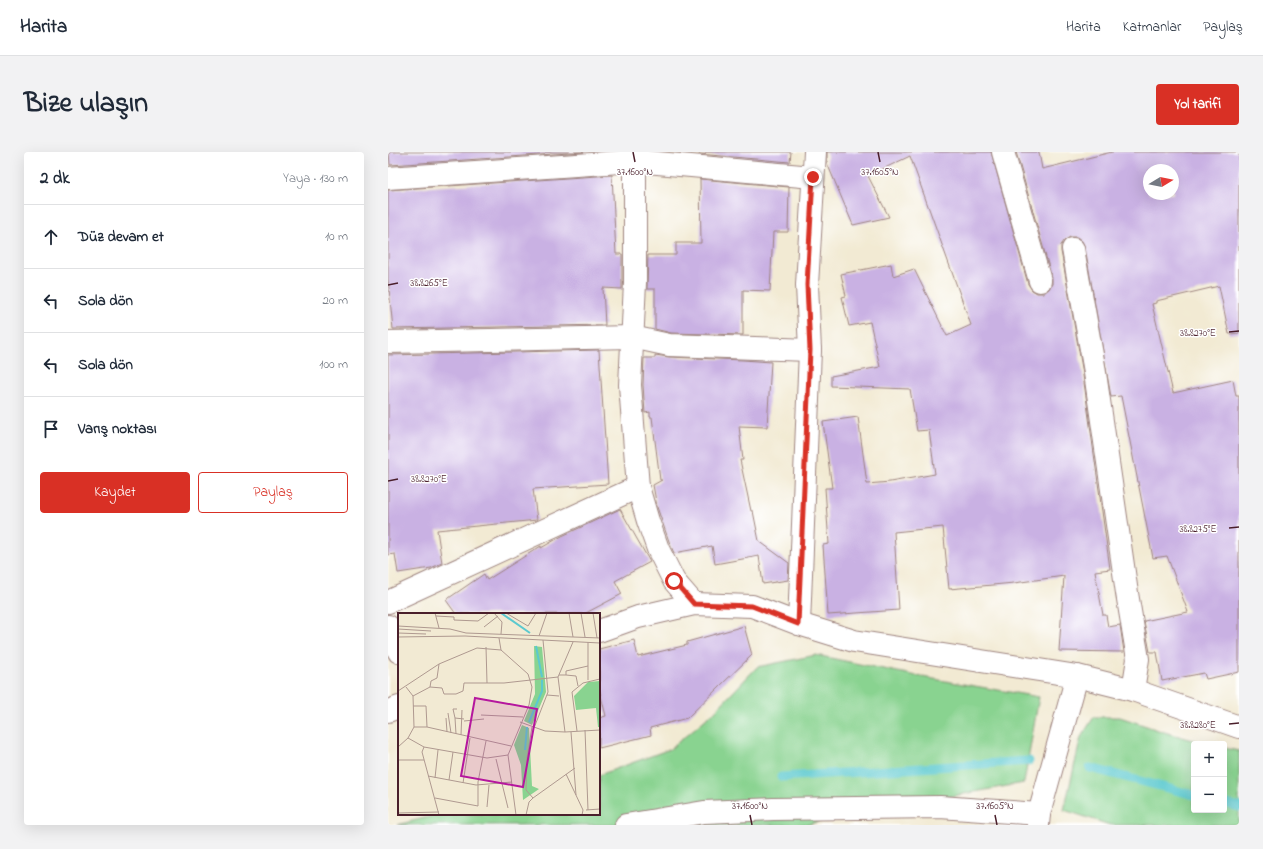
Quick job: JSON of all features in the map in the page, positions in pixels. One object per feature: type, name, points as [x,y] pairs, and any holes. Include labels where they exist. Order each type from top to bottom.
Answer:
[{"type":"street","points":[[798,624],[810,350],[807,285],[815,152]]},
{"type":"street","points":[[1003,152],[1040,281]]},
{"type":"street","points":[[388,178],[635,156],[813,177]]},
{"type":"street","points":[[635,156],[634,283],[630,385],[638,487],[658,550],[674,581],[694,604]]},
{"type":"street","points":[[1074,249],[1094,366],[1138,659],[1133,690]]},
{"type":"street","points":[[388,342],[632,337],[669,345],[810,350]]},
{"type":"street","points":[[388,602],[638,487]]},
{"type":"street","points":[[600,631],[638,617],[694,604],[752,606],[798,624],[854,641],[1077,676],[1133,690],[1239,727]]},
{"type":"street","points":[[388,626],[398,650]]},
{"type":"street","points":[[626,825],[704,812],[773,809],[940,807],[1038,820],[1077,676]]},
{"type":"street","points":[[388,711],[398,707]]},
{"type":"green space","points":[[816,655],[922,677],[1039,697],[1024,783],[826,819],[807,825],[397,825],[436,815],[600,815],[600,775],[670,749],[714,712],[757,667]]},
{"type":"green space","points":[[1094,717],[1120,717],[1164,732],[1197,741],[1191,741],[1191,813],[1227,813],[1227,749],[1239,751],[1239,825],[1110,825],[1064,810],[1081,737]]},
{"type":"building","points":[[389,152],[584,152],[390,165]]},
{"type":"building","points":[[699,152],[791,152],[790,162],[699,154]]},
{"type":"building","points":[[827,152],[991,152],[1028,284],[1032,290],[1037,293],[1044,293],[1052,284],[1052,278],[1016,152],[1039,152],[1042,169],[1112,152],[1239,152],[1239,333],[1229,334],[1219,286],[1156,301],[1156,303],[1152,304],[1173,393],[1233,380],[1236,396],[1239,396],[1239,672],[1206,679],[1204,673],[1162,681],[1157,652],[1150,652],[1144,621],[1188,612],[1167,556],[1153,558],[1121,396],[1111,397],[1085,247],[1082,241],[1077,237],[1070,237],[1065,240],[1061,245],[1061,251],[1082,368],[1110,569],[1095,571],[1103,615],[1106,615],[1108,627],[1120,625],[1124,652],[1059,651],[1064,576],[1014,583],[949,589],[943,527],[894,532],[899,610],[828,615],[823,545],[829,544],[825,488],[832,488],[823,422],[858,417],[867,484],[890,482],[935,474],[929,430],[917,431],[910,389],[831,386],[831,376],[880,367],[870,322],[849,326],[842,297],[846,296],[841,274],[891,264],[893,276],[914,269],[947,336],[971,325],[910,156],[868,176],[889,217],[853,225],[827,163]]},
{"type":"building","points":[[612,175],[616,254],[622,254],[622,289],[603,288],[605,325],[393,329],[388,279],[388,190]]},
{"type":"building","points":[[700,179],[789,187],[788,232],[773,232],[770,291],[743,290],[743,335],[671,333],[655,329],[655,289],[647,289],[648,255],[676,255],[676,243],[701,243]]},
{"type":"building","points":[[599,350],[608,484],[533,489],[537,520],[437,530],[442,563],[431,568],[398,573],[395,554],[388,555],[388,355]]},
{"type":"building","points":[[655,355],[771,362],[767,427],[739,426],[743,460],[740,460],[759,541],[789,563],[788,580],[763,584],[759,556],[715,564],[712,546],[674,553],[657,507],[653,485],[662,480],[660,480],[652,417],[650,417],[650,412],[645,413],[643,385],[644,358],[655,358]]},
{"type":"building","points":[[620,509],[650,562],[615,581],[622,594],[586,613],[455,613],[446,600],[484,574],[487,580],[541,546],[541,548],[562,536]]},
{"type":"building","points":[[744,626],[752,655],[687,718],[650,728],[651,735],[600,748],[600,718],[606,716],[600,692],[600,649],[634,640],[638,657],[687,645],[687,642]]},
{"type":"waterway","points":[[781,777],[1029,761]]},
{"type":"waterway","points":[[1090,768],[1191,794]]},
{"type":"waterway","points":[[1227,804],[1239,807]]},
{"type":"route","points":[[674,581],[694,604],[752,606],[798,624],[810,350],[807,285],[813,177]]}]
